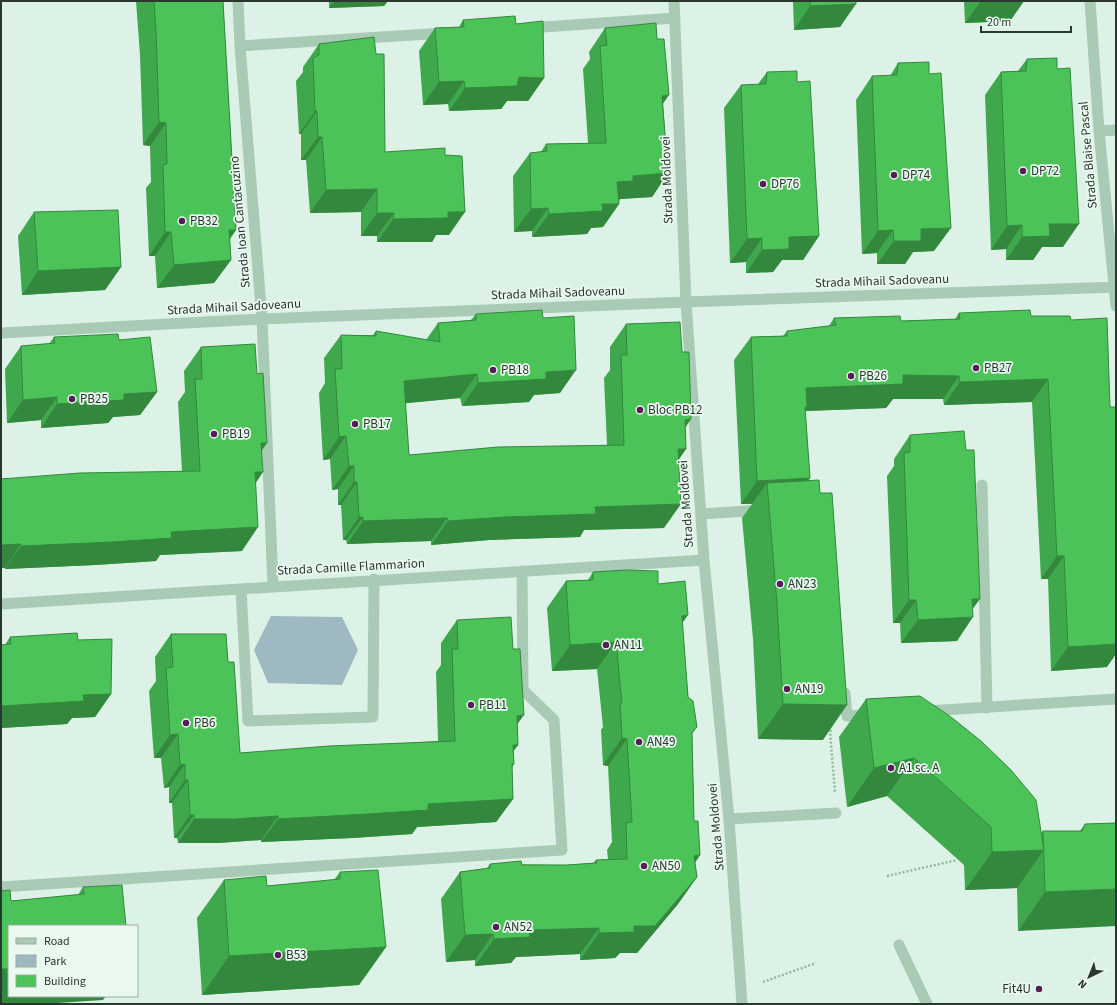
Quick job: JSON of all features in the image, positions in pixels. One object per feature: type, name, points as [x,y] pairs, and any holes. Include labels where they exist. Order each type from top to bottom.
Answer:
[{"type":"street","name":"Strada Ioan Cantacuzino","points":[[238,1],[240,46],[262,319],[273,585]]},
{"type":"street","name":"Strada Moldovei","points":[[674,1],[686,302],[704,560],[730,819],[742,1004]]},
{"type":"street","name":"Strada Blaise Pascal","points":[[1090,1],[1099,131],[1116,306]]},
{"type":"street","points":[[517,28],[675,18]]},
{"type":"street","points":[[240,46],[454,32]]},
{"type":"street","points":[[1099,131],[1116,130]]},
{"type":"street","name":"Strada Mihail Sadoveanu","points":[[1,333],[262,319],[1115,287]]},
{"type":"street","points":[[982,485],[987,708]]},
{"type":"street","points":[[701,514],[772,509]]},
{"type":"street","name":"Strada Camille Flammarion","points":[[1,604],[241,589],[273,585],[704,560]]},
{"type":"street","points":[[1,887],[562,850],[554,720],[523,690],[522,571]]},
{"type":"street","points":[[241,589],[248,721],[373,717],[374,579]]},
{"type":"street","points":[[844,685],[847,716],[878,714]]},
{"type":"street","points":[[917,712],[1116,699]]},
{"type":"street","points":[[730,819],[836,813]]},
{"type":"street","points":[[899,945],[927,1004]]},
{"type":"path","points":[[836,813],[830,732],[847,716]]},
{"type":"path","points":[[887,876],[957,860]]},
{"type":"path","points":[[741,990],[816,964]]},
{"type":"green space","points":[[271,616],[342,617],[358,650],[342,685],[268,683],[254,650]]},
{"type":"building","points":[[154,1],[223,1],[236,230],[229,230],[231,260],[174,265],[171,232],[165,232],[163,165],[167,164],[166,123],[159,122]]},
{"type":"building","points":[[810,1],[856,1],[856,4],[810,6]]},
{"type":"building","points":[[515,16],[516,24],[543,21],[544,78],[519,77],[517,86],[465,88],[464,81],[439,82],[435,28],[464,27],[463,20]]},
{"type":"building","points":[[656,23],[657,39],[664,39],[669,95],[662,96],[668,173],[633,176],[633,181],[617,182],[619,204],[602,204],[603,211],[549,214],[548,208],[531,209],[530,153],[547,151],[546,144],[606,143],[600,46],[607,45],[605,28]]},
{"type":"building","points":[[374,37],[376,54],[384,54],[385,152],[445,148],[445,155],[462,156],[465,212],[448,212],[448,218],[393,219],[394,213],[377,213],[377,189],[326,190],[322,137],[318,137],[317,111],[315,111],[313,58],[319,55],[319,44]]},
{"type":"building","name":"DP72","points":[[1057,58],[1057,69],[1070,68],[1079,224],[1049,224],[1050,236],[1022,237],[1022,225],[1007,226],[1001,72],[1026,71],[1027,59]]},
{"type":"building","name":"DP74","points":[[929,62],[929,74],[941,73],[951,228],[921,229],[921,241],[894,241],[893,230],[878,231],[872,76],[897,75],[898,63]]},
{"type":"building","name":"DP76","points":[[797,71],[797,82],[810,81],[819,236],[789,237],[789,249],[762,250],[762,238],[747,239],[741,85],[766,84],[767,72]]},
{"type":"building","points":[[118,210],[121,267],[38,271],[34,212]]},
{"type":"building","points":[[542,310],[543,318],[574,316],[576,370],[546,372],[546,379],[478,383],[477,374],[404,381],[409,455],[498,447],[624,445],[621,355],[627,355],[626,324],[680,322],[682,352],[689,352],[691,419],[685,420],[686,449],[678,449],[681,504],[595,507],[596,514],[505,517],[448,521],[447,518],[363,521],[363,517],[359,517],[357,482],[354,482],[354,466],[349,466],[346,436],[339,437],[335,369],[342,369],[341,335],[376,336],[376,331],[440,342],[438,323],[476,320],[476,314]]},
{"type":"building","points":[[1030,310],[1031,316],[1070,316],[1071,320],[1107,318],[1110,407],[1116,407],[1116,644],[1068,647],[1064,556],[1057,556],[1048,379],[960,382],[959,376],[903,375],[903,384],[806,388],[807,407],[805,407],[810,478],[757,481],[751,337],[787,336],[787,331],[836,325],[834,318],[900,316],[901,321],[960,319],[959,313]]},
{"type":"building","points":[[118,334],[119,340],[150,337],[157,392],[124,394],[124,400],[57,404],[57,397],[23,400],[21,346],[55,343],[54,337]]},
{"type":"building","points":[[255,344],[257,374],[263,373],[267,443],[261,443],[263,472],[255,472],[258,527],[171,532],[172,538],[21,546],[21,544],[1,545],[1,479],[80,473],[200,471],[195,379],[202,379],[201,347]]},
{"type":"building","points":[[964,431],[966,450],[974,450],[980,599],[972,599],[973,617],[918,620],[916,600],[909,600],[904,453],[910,452],[910,435]]},
{"type":"building","points":[[819,480],[820,493],[832,493],[847,705],[783,704],[777,604],[767,483]]},
{"type":"building","points":[[626,570],[658,571],[658,584],[685,581],[688,615],[682,616],[688,697],[693,701],[697,727],[692,732],[694,821],[698,821],[700,855],[694,856],[697,877],[655,926],[634,926],[634,932],[599,933],[599,928],[529,930],[530,937],[494,939],[493,934],[465,935],[460,872],[490,868],[490,864],[521,861],[522,865],[566,865],[597,863],[596,860],[627,859],[626,823],[632,822],[627,739],[622,738],[620,703],[622,703],[616,642],[570,645],[566,581],[593,580],[593,572]]},
{"type":"building","points":[[511,617],[513,649],[520,649],[524,715],[517,716],[518,745],[513,745],[513,799],[428,804],[428,810],[278,819],[278,816],[234,819],[194,819],[194,815],[190,815],[188,780],[185,780],[185,764],[180,765],[178,734],[170,735],[166,668],[173,667],[171,634],[226,634],[228,662],[234,662],[240,753],[329,746],[455,741],[452,649],[458,649],[457,620]]},
{"type":"building","points":[[77,633],[78,640],[112,639],[111,694],[83,695],[84,701],[1,706],[1,645],[11,644],[10,637]]},
{"type":"building","points":[[920,696],[951,717],[981,741],[1011,770],[1036,800],[1044,850],[992,852],[991,827],[914,758],[874,768],[866,699]]},
{"type":"building","points":[[1116,823],[1116,889],[1045,892],[1043,831],[1082,831],[1085,824]]},
{"type":"building","points":[[378,870],[386,947],[229,956],[224,880],[266,876],[267,886],[340,879],[340,872]]},
{"type":"building","points":[[122,885],[126,925],[8,925],[8,969],[1,969],[1,891],[10,890],[11,901],[84,894],[83,887]]},
{"type":"place","name":"DP72","points":[[1023,171]]},
{"type":"place","name":"DP74","points":[[894,175]]},
{"type":"place","name":"DP76","points":[[763,184]]},
{"type":"place","name":"PB32","points":[[182,221]]},
{"type":"place","name":"PB27","points":[[976,368]]},
{"type":"place","name":"PB18","points":[[493,370]]},
{"type":"place","name":"PB26","points":[[851,376]]},
{"type":"place","name":"PB25","points":[[72,399]]},
{"type":"place","name":"Bloc PB12","points":[[640,410]]},
{"type":"place","name":"PB17","points":[[355,424]]},
{"type":"place","name":"PB19","points":[[214,434]]},
{"type":"place","name":"AN23","points":[[780,584]]},
{"type":"place","name":"AN11","points":[[606,645]]},
{"type":"place","name":"AN19","points":[[787,689]]},
{"type":"place","name":"PB11","points":[[471,705]]},
{"type":"place","name":"PB6","points":[[186,723]]},
{"type":"place","name":"AN49","points":[[639,742]]},
{"type":"place","name":"A1 sc. A","points":[[891,768]]},
{"type":"place","name":"AN50","points":[[644,866]]},
{"type":"place","name":"AN52","points":[[496,927]]},
{"type":"place","name":"B53","points":[[278,955]]},
{"type":"place","name":"Fit4U","points":[[1039,989]]}]
